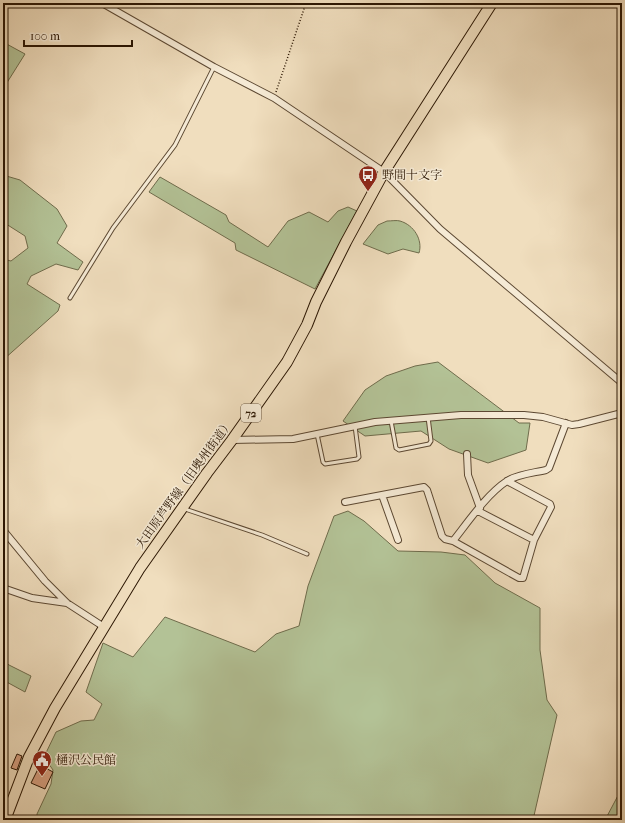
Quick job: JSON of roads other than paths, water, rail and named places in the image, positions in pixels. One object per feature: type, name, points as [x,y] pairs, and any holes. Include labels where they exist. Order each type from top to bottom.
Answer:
[{"type":"main road","name":"大田原芦野線（旧奥州街道）","points":[[8,819],[29,757],[55,708],[140,568],[287,362],[307,325],[316,302],[346,242],[384,172],[492,3]]},
{"type":"street","points":[[102,3],[214,67],[274,98],[384,172],[440,229],[622,383]]},
{"type":"street","points":[[232,440],[293,439],[375,422],[428,417],[461,415],[524,415],[579,424],[622,412]]},
{"type":"street","points":[[453,541],[492,494],[507,481],[517,476],[546,470],[549,468],[566,423]]},
{"type":"street","points":[[467,454],[468,475],[479,509],[534,540]]},
{"type":"street","points":[[345,502],[424,487],[427,490],[442,536],[445,539],[453,541],[519,578],[523,578],[534,540],[551,507],[550,504],[507,481]]},
{"type":"street","points":[[382,495],[398,540]]},
{"type":"street","points":[[3,530],[45,581],[67,603],[104,627]]},
{"type":"street","points":[[3,588],[32,598],[67,603]]},
{"type":"lane","points":[[70,298],[112,228],[175,145],[214,67]]},
{"type":"lane","points":[[391,420],[396,448],[399,450],[429,444],[431,441],[428,417]]},
{"type":"lane","points":[[317,434],[322,462],[325,464],[357,459],[359,457],[354,426]]},
{"type":"lane","points":[[182,508],[262,535],[307,554]]},
{"type":"place","name":"野間十文字","points":[[368,192]]},
{"type":"place","name":"樋沢公民館","points":[[42,777]]}]
